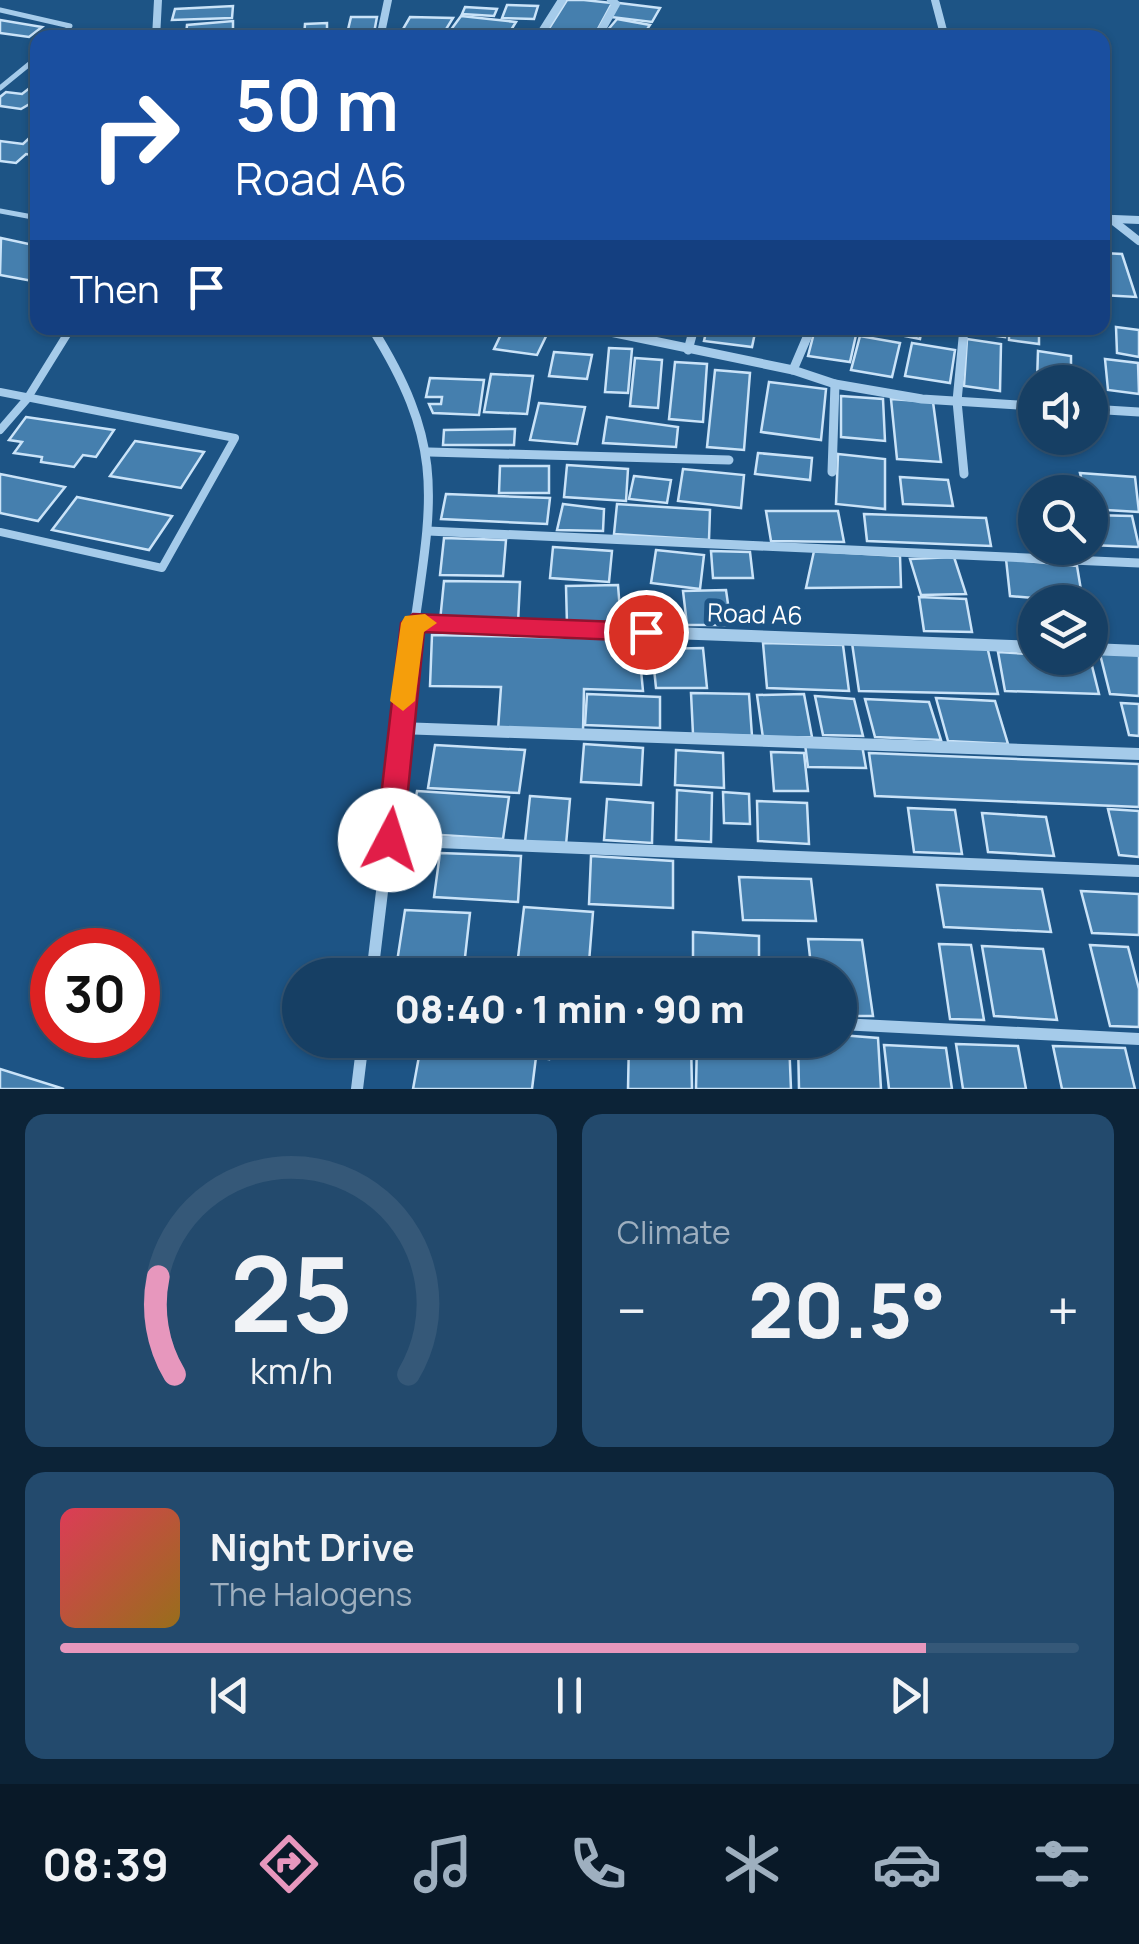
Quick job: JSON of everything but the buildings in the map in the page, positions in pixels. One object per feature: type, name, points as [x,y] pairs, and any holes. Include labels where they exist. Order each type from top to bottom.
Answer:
[{"type":"street","points":[[156,30],[158,0]]},
{"type":"street","points":[[382,30],[388,0]]},
{"type":"street","points":[[543,30],[562,0]]},
{"type":"street","points":[[601,30],[616,4],[611,0]]},
{"type":"street","points":[[935,0],[943,30]]},
{"type":"street","points":[[1110,216],[1139,241]]},
{"type":"street","points":[[1113,218],[1139,220]]},
{"type":"street","points":[[374,958],[390,840],[399,728],[428,531],[429,452],[407,384],[376,335]]},
{"type":"street","points":[[622,335],[793,370],[835,384],[957,401],[1018,405]]},
{"type":"street","points":[[688,350],[692,335]]},
{"type":"street","points":[[793,370],[808,335]]},
{"type":"street","points":[[963,335],[957,401],[964,474]]},
{"type":"street","points":[[832,472],[835,384]]},
{"type":"street","points":[[1108,410],[1139,412]]},
{"type":"street","points":[[429,452],[730,460]]},
{"type":"street","points":[[428,531],[1139,563]]},
{"type":"street","name":"Road A6","points":[[413,623],[1018,646]]},
{"type":"street","points":[[1108,651],[1139,652]]},
{"type":"street","points":[[399,728],[1139,754]]},
{"type":"street","points":[[390,840],[1139,872]]},
{"type":"street","points":[[857,1025],[1139,1039]]},
{"type":"street","points":[[357,1089],[361,1058]]},
{"type":"lane","points":[[0,10],[70,26],[67,30]]},
{"type":"lane","points":[[0,88],[30,63]]},
{"type":"lane","points":[[23,69],[30,70]]},
{"type":"lane","points":[[0,211],[30,217]]},
{"type":"lane","points":[[0,430],[27,398],[67,335]]},
{"type":"lane","points":[[0,392],[235,438],[162,568],[0,532]]},
{"type":"slow traffic","points":[[403,701],[413,623],[425,623]]},
{"type":"route","points":[[390,840],[413,623],[646,632]]}]
